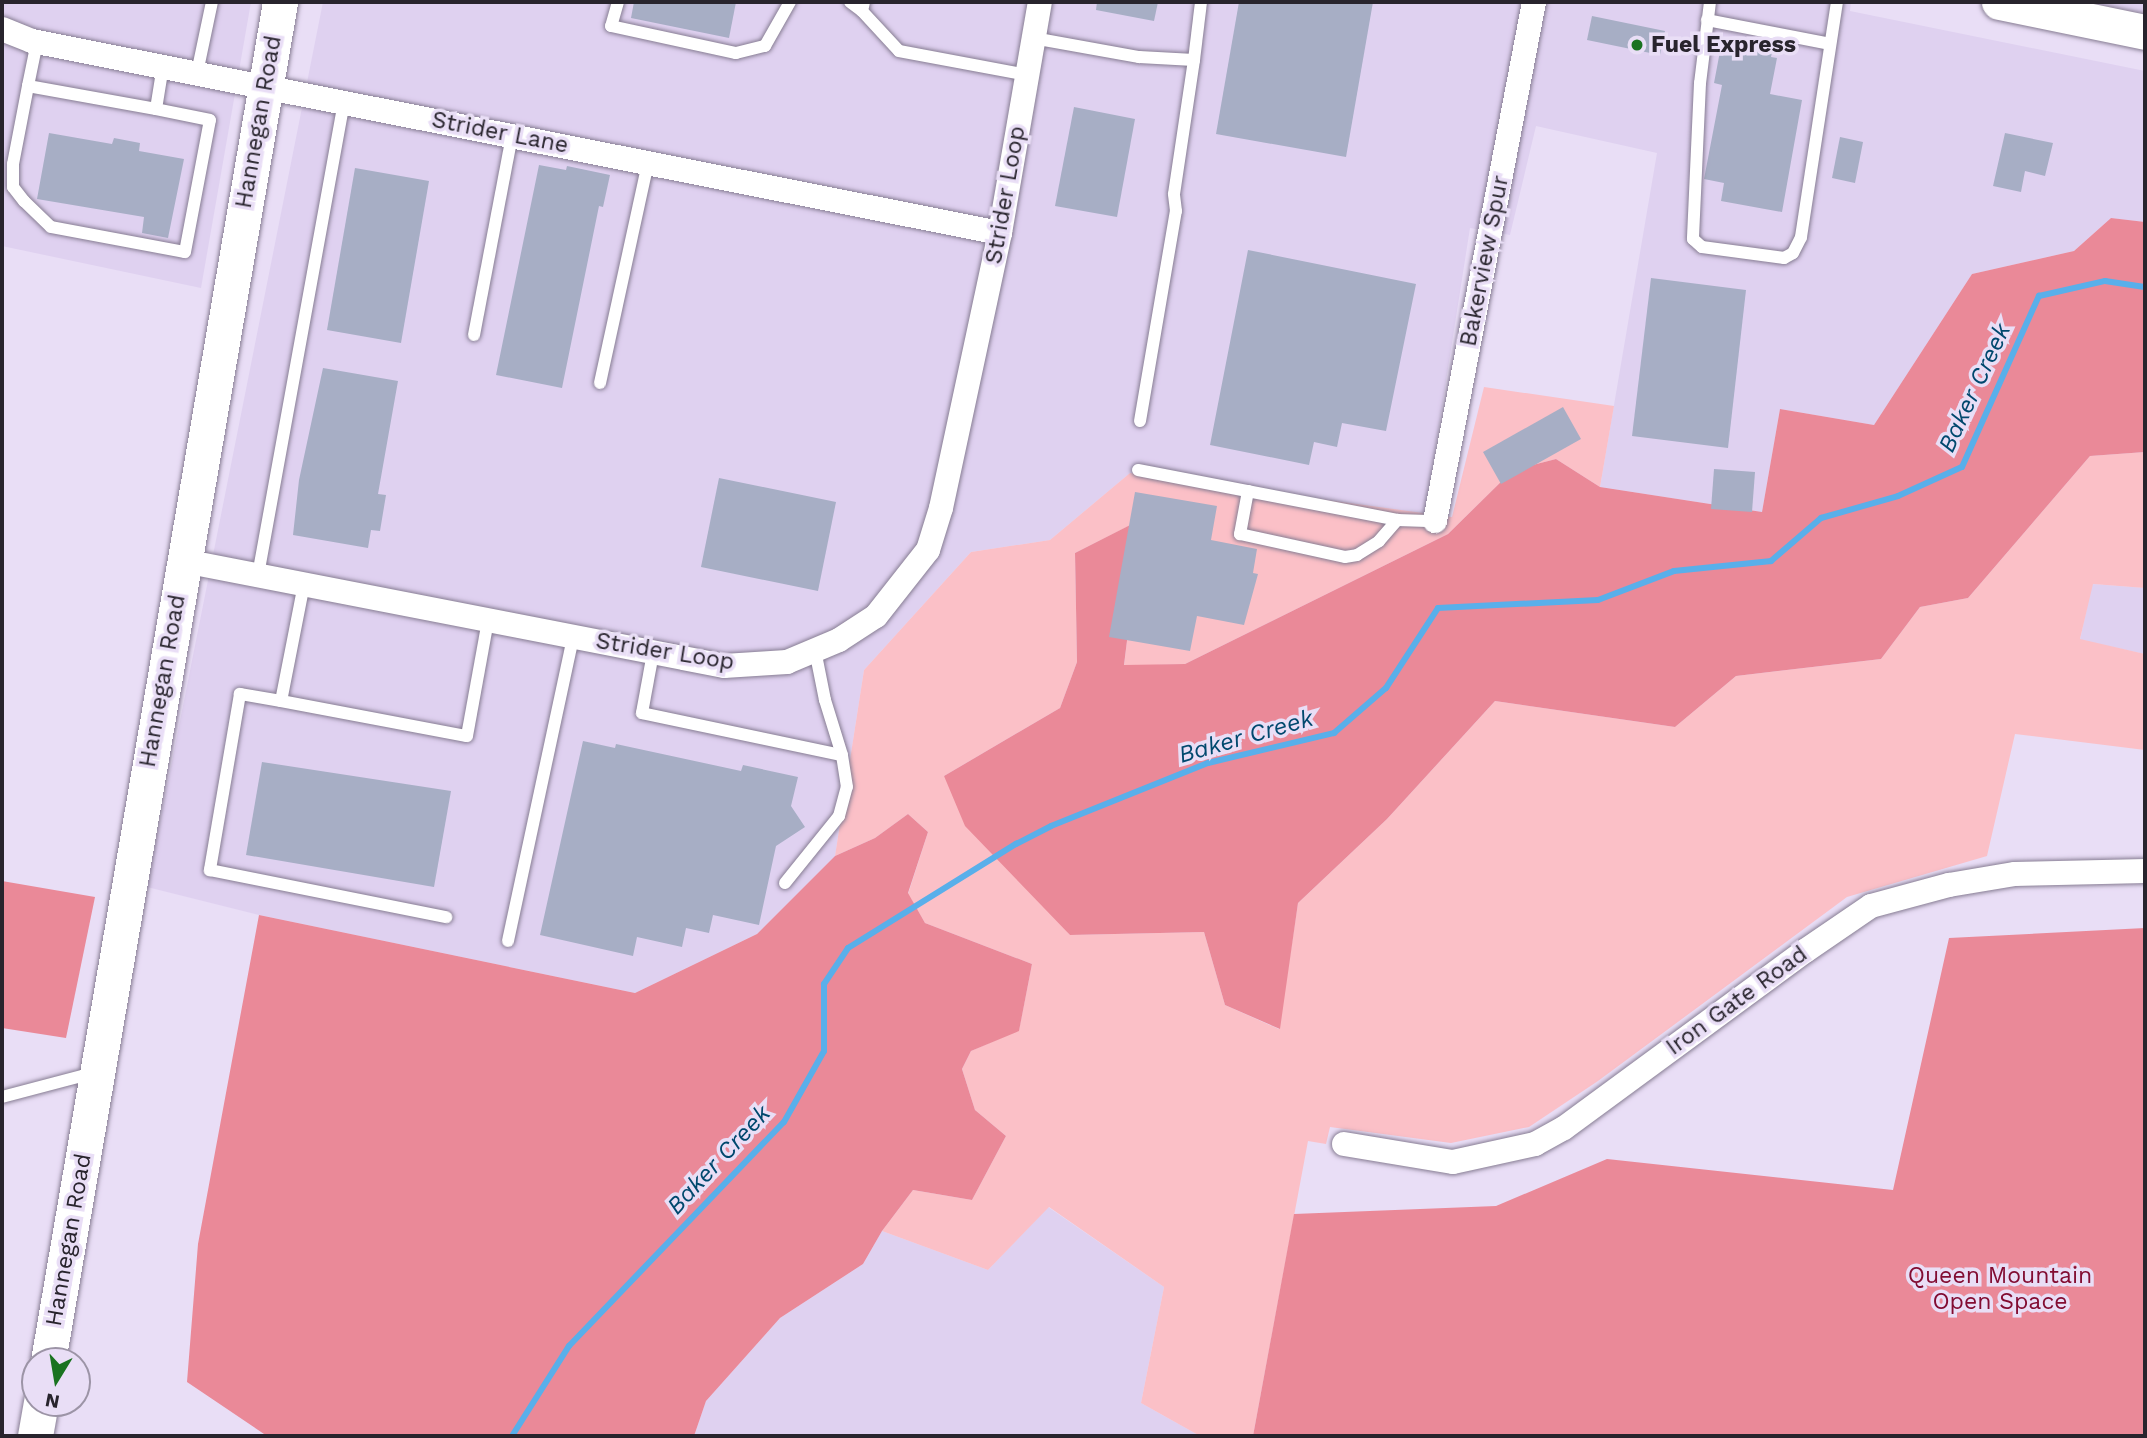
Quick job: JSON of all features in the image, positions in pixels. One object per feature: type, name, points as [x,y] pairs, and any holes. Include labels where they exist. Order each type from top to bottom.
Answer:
[{"type":"main road","name":"Hannegan Road","points":[[50,1347],[280,2]]},
{"type":"main road","points":[[1999,2],[2145,32]]},
{"type":"main road","points":[[34,1436],[38,1417]]},
{"type":"street","name":"Strider Loop","points":[[184,561],[724,666],[787,663],[839,640],[876,616],[928,550],[941,508],[1000,233],[1040,2]]},
{"type":"street","name":"Bakerview Spur","points":[[1435,521],[1534,2]]},
{"type":"street","name":"Strider Lane","points":[[2,29],[37,41],[1000,233]]},
{"type":"street","name":"Iron Gate Road","points":[[1344,1144],[1453,1162],[1535,1144],[1564,1128],[1805,951],[1871,906],[1949,885],[2015,874],[2145,871]]},
{"type":"lane","points":[[197,73],[212,2]]},
{"type":"lane","points":[[618,2],[611,26],[736,53],[765,46],[790,2]]},
{"type":"lane","points":[[850,2],[863,7],[899,51],[1027,75]]},
{"type":"lane","points":[[1140,421],[1176,211],[1174,194],[1202,2]]},
{"type":"lane","points":[[1710,2],[1700,83],[1693,239],[1702,247],[1784,258],[1798,247],[1837,2]]},
{"type":"lane","points":[[1707,20],[1830,44]]},
{"type":"lane","points":[[1033,38],[1139,57],[1194,60]]},
{"type":"lane","points":[[28,86],[210,120],[186,252],[51,227],[13,187],[13,164],[28,86],[37,41]]},
{"type":"lane","points":[[156,109],[163,66]]},
{"type":"lane","points":[[258,575],[344,102]]},
{"type":"lane","points":[[474,335],[512,135]]},
{"type":"lane","points":[[600,383],[648,162]]},
{"type":"lane","points":[[1138,470],[1397,520],[1435,521]]},
{"type":"lane","points":[[1248,491],[1240,534],[1345,557],[1357,555],[1380,541],[1397,520]]},
{"type":"lane","points":[[281,701],[304,584]]},
{"type":"lane","points":[[446,917],[210,870],[240,694],[467,736],[488,620]]},
{"type":"lane","points":[[508,941],[573,637]]},
{"type":"lane","points":[[785,883],[839,816],[847,787],[842,755],[825,700],[815,650]]},
{"type":"lane","points":[[653,653],[642,713],[842,755]]},
{"type":"lane","points":[[2,1097],[97,1072]]},
{"type":"shaded area","points":[[2,2],[251,2],[201,288],[2,246]]},
{"type":"shaded area","points":[[323,2],[1851,2],[1850,11],[2145,71],[2145,222],[2111,218],[2074,251],[1972,274],[1874,425],[1780,409],[1762,512],[1600,487],[1657,153],[1536,126],[1510,235],[1470,228],[1425,515],[1130,473],[1050,540],[971,552],[864,670],[835,856],[757,934],[635,993],[259,915],[147,887]]},
{"type":"shaded area","points":[[2086,2],[2145,2],[2145,13]]},
{"type":"shaded area","points":[[1484,387],[1614,406],[1600,487],[1556,459],[1513,470],[1448,534],[1185,664],[1124,666],[1141,520],[1075,553],[1077,662],[1060,708],[944,776],[1070,935],[1204,932],[1225,1005],[1279,1029],[1298,903],[1387,819],[1495,701],[1675,727],[1736,676],[1881,659],[1920,607],[1968,598],[2090,456],[2145,452],[2145,588],[2093,584],[2080,639],[2145,654],[2145,750],[2015,734],[1987,856],[1847,897],[1598,1081],[1529,1127],[1451,1143],[1330,1127],[1326,1144],[1308,1141],[1253,1436],[1200,1436],[1141,1403],[1164,1287],[1049,1207],[988,1270],[882,1231],[913,1190],[972,1200],[1006,1136],[975,1110],[962,1069],[971,1051],[1019,1030],[1032,964],[925,923],[908,894],[928,832],[908,814],[875,838],[835,856],[864,670],[971,552],[1050,540],[1130,473],[1452,517]]},
{"type":"shaded area","points":[[2092,584],[2145,588],[2145,654],[2080,640]]},
{"type":"shaded area","points":[[1048,1207],[1164,1287],[1141,1403],[1200,1436],[694,1436],[706,1401],[780,1318],[863,1264],[882,1231],[988,1270]]},
{"type":"green space","points":[[2111,218],[2145,222],[2145,452],[2090,456],[1968,598],[1920,607],[1881,659],[1736,676],[1675,727],[1495,701],[1387,819],[1298,903],[1280,1029],[1225,1005],[1204,932],[1070,935],[965,826],[944,776],[1060,708],[1077,662],[1075,553],[1142,519],[1124,665],[1185,664],[1448,534],[1513,470],[1556,459],[1600,487],[1762,512],[1780,409],[1874,425],[1972,274],[2074,251]]},
{"type":"green space","points":[[908,814],[928,832],[908,893],[925,923],[1032,964],[1019,1031],[971,1051],[962,1069],[975,1110],[1006,1136],[972,1200],[913,1190],[882,1231],[863,1264],[780,1318],[706,1401],[694,1436],[267,1436],[187,1382],[198,1244],[259,915],[635,993],[757,934],[835,856],[875,838]]},
{"type":"green space","points":[[2,881],[95,897],[66,1038],[2,1028]]},
{"type":"green space","name":"Queen Mountain Open Space","points":[[2145,928],[2145,1436],[1253,1436],[1294,1214],[1496,1206],[1607,1159],[1893,1190],[1949,938]]},
{"type":"building","points":[[634,2],[736,2],[729,38],[631,18]]},
{"type":"building","points":[[1097,2],[1158,2],[1154,21],[1096,10]]},
{"type":"building","points":[[1239,2],[1373,2],[1346,157],[1216,134]]},
{"type":"building","points":[[1592,16],[1665,31],[1660,55],[1587,40]]},
{"type":"building","points":[[1734,45],[1772,52],[1771,57],[1777,58],[1770,94],[1802,100],[1782,212],[1721,201],[1724,183],[1704,179],[1722,85],[1714,83],[1721,46],[1733,49]]},
{"type":"building","points":[[1074,107],[1135,119],[1117,217],[1055,206]]},
{"type":"building","points":[[49,133],[112,144],[114,138],[140,143],[139,151],[184,159],[168,238],[142,233],[144,217],[37,199]]},
{"type":"building","points":[[2005,133],[2053,143],[2045,176],[2025,171],[2021,192],[1993,186]]},
{"type":"building","points":[[1840,137],[1863,142],[1855,183],[1832,178]]},
{"type":"building","points":[[539,165],[566,170],[567,166],[610,175],[603,207],[599,206],[562,388],[496,375]]},
{"type":"building","points":[[355,168],[429,181],[401,343],[327,330]]},
{"type":"building","points":[[1248,250],[1416,284],[1386,431],[1342,423],[1337,447],[1314,442],[1309,465],[1210,445]]},
{"type":"building","points":[[1651,278],[1746,290],[1728,448],[1632,436]]},
{"type":"building","points":[[323,368],[398,381],[378,494],[386,495],[380,531],[371,530],[368,548],[293,535],[299,480]]},
{"type":"building","points":[[1563,407],[1581,439],[1501,484],[1483,452]]},
{"type":"building","points":[[1714,469],[1755,472],[1752,512],[1711,509]]},
{"type":"building","points":[[719,478],[836,502],[818,591],[701,567]]},
{"type":"building","points":[[1135,492],[1217,506],[1211,540],[1257,549],[1253,573],[1258,574],[1244,625],[1197,616],[1190,651],[1109,637]]},
{"type":"building","points":[[583,741],[615,748],[616,744],[741,771],[743,765],[798,777],[791,806],[805,827],[776,846],[759,925],[713,915],[709,933],[686,928],[682,947],[637,937],[633,956],[540,935]]},
{"type":"building","points":[[262,762],[451,791],[434,887],[246,855]]},
{"type":"waterway","name":"Baker Creek","points":[[512,1436],[569,1346],[784,1122],[824,1051],[824,984],[848,948],[1016,844],[1051,826],[1208,763],[1334,733],[1386,688],[1438,608],[1598,600],[1674,571],[1771,561],[1821,518],[1898,496],[1962,467],[2039,296],[2105,281],[2145,287]]},
{"type":"place","name":"Fuel Express","points":[[1637,45]]}]
